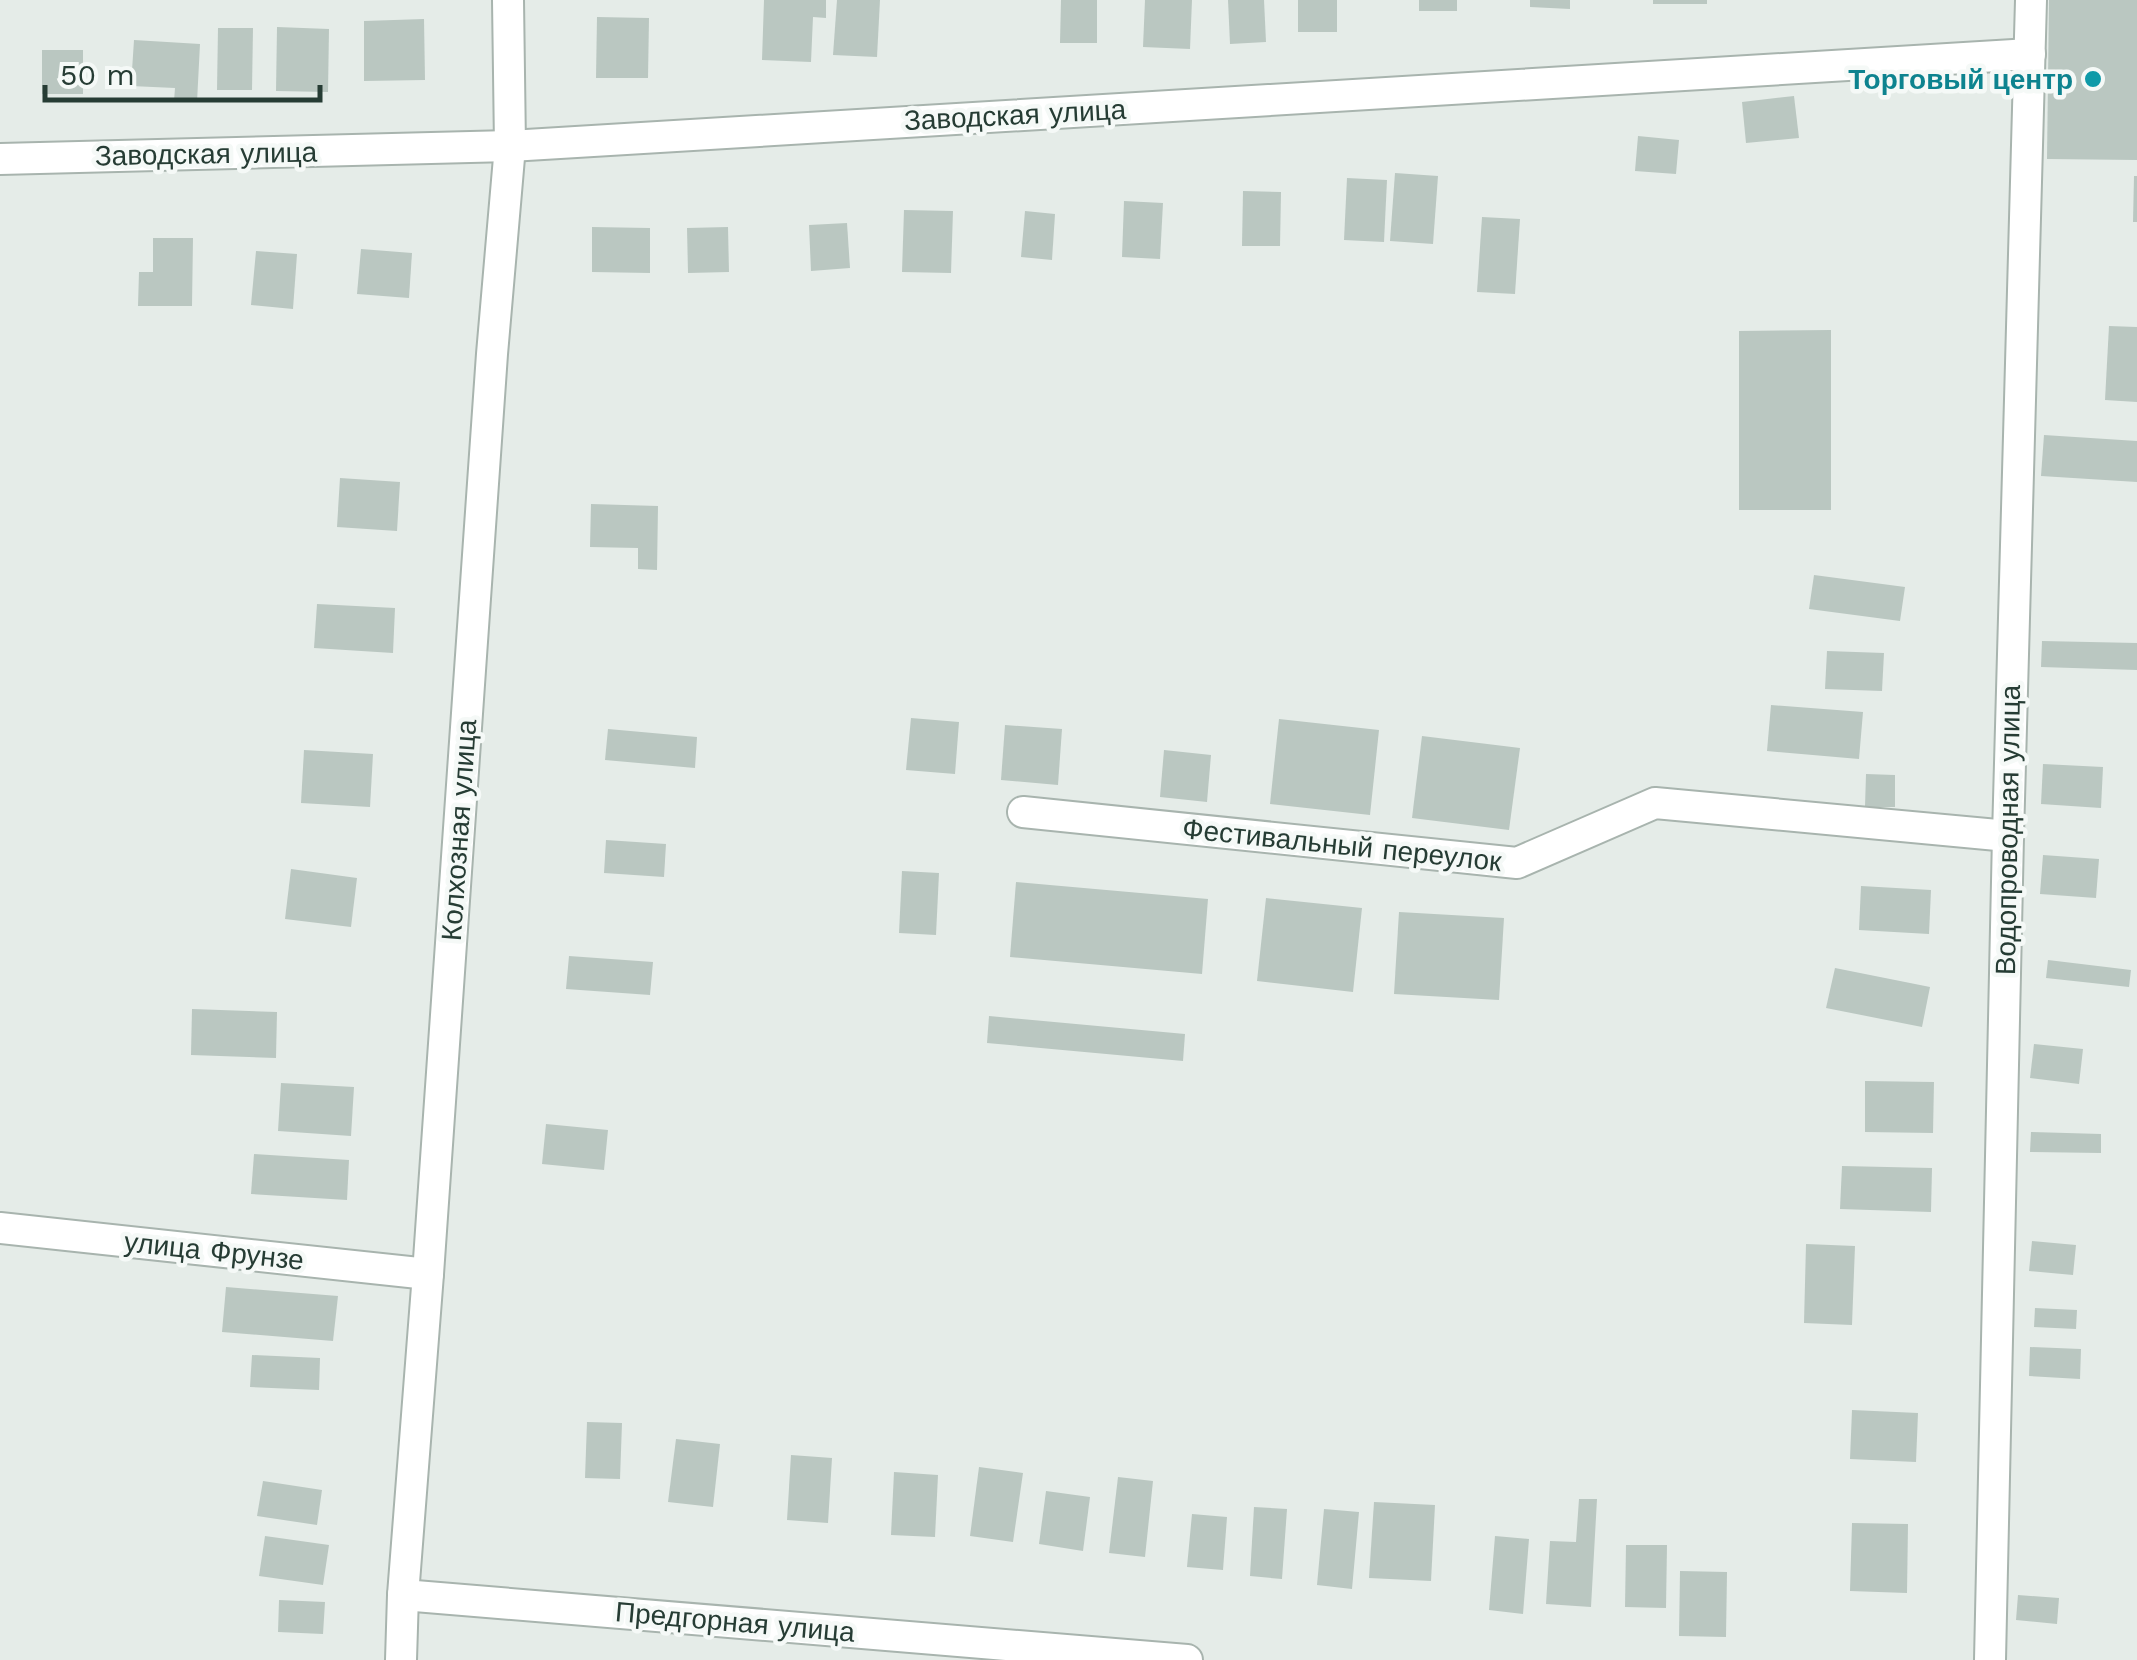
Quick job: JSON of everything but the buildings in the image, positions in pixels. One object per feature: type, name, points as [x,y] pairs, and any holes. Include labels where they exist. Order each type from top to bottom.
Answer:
[{"type":"street","name":"Колхозная улица","points":[[401,1660],[492,354],[510,146],[508,0]]},
{"type":"street","name":"Водопроводная улица","points":[[1990,1660],[2031,0]]},
{"type":"street","name":"Заводская улица","points":[[0,159],[510,146],[2030,54]]},
{"type":"street","name":"Фестивальный переулок","points":[[1022,812],[1516,863],[1654,802],[2008,836]]},
{"type":"street","name":"улица Фрунзе","points":[[0,1228],[428,1274]]},
{"type":"street","name":"Предгорная улица","points":[[404,1595],[1187,1660]]},
{"type":"place","name":"Торговый центр","points":[[2093,79]]}]
